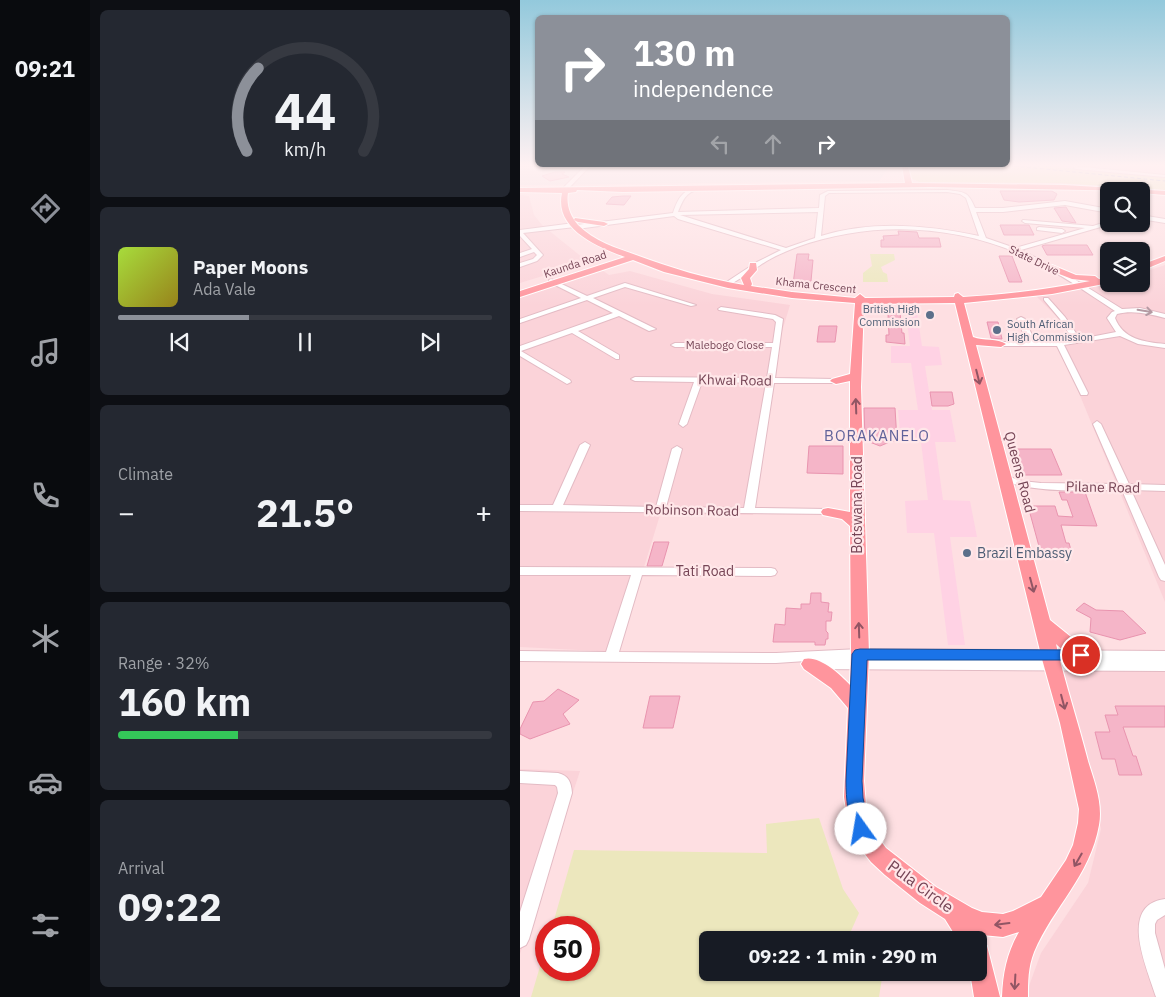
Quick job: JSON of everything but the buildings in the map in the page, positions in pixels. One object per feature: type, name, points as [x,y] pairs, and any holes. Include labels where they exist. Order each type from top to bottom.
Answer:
[{"type":"main road","points":[[573,213],[579,225]]},
{"type":"main road","points":[[579,225],[593,228],[604,224]]},
{"type":"main road","points":[[579,225],[604,224]]},
{"type":"main road","name":"Khama Crescent","points":[[579,225],[595,242],[628,255],[776,292],[831,298],[958,298],[1024,295],[1100,280]]},
{"type":"main road","name":"Khama Crescent","points":[[579,225],[610,245],[648,265],[748,284],[859,298]]},
{"type":"main road","points":[[612,262],[614,258],[628,255]]},
{"type":"main road","name":"Kaunda Road","points":[[520,292],[628,255]]},
{"type":"main road","points":[[1150,265],[1165,258]]},
{"type":"main road","points":[[612,262],[633,262],[648,265]]},
{"type":"main road","points":[[1150,267],[1165,263]]},
{"type":"main road","points":[[748,284],[745,278],[753,270],[753,265]]},
{"type":"main road","points":[[1052,268],[1075,277],[1100,279]]},
{"type":"main road","points":[[1061,286],[1066,282],[1065,276]]},
{"type":"main road","name":"Khama Crescent","points":[[958,298],[1080,285]]},
{"type":"main road","points":[[831,298],[846,302],[858,314]]},
{"type":"main road","name":"Botswana Road","points":[[859,298],[855,381],[859,660]]},
{"type":"main road","name":"Queens Road","points":[[958,298],[1051,660]]},
{"type":"main road","points":[[968,338],[980,343],[1000,344]]},
{"type":"main road","points":[[972,352],[981,347],[1000,344]]},
{"type":"main road","points":[[836,381],[855,381]]},
{"type":"main road","points":[[828,512],[857,504]]},
{"type":"main road","points":[[828,512],[847,516],[857,524]]},
{"type":"main road","points":[[1042,624],[1081,655]]},
{"type":"main road","name":"Pula Circle","points":[[859,660],[854,798],[861,829],[870,844],[891,867],[930,897],[953,911],[980,923],[996,926],[1011,923],[1046,906],[1067,880],[1082,853],[1089,822],[1086,791],[1051,660]]},
{"type":"main road","points":[[810,664],[838,683],[857,705]]},
{"type":"main road","points":[[1014,997],[1016,964],[1031,931],[1046,906]]},
{"type":"main road","points":[[953,911],[966,931]]},
{"type":"main road","points":[[984,981],[987,997]]},
{"type":"street","points":[[604,224],[675,214],[729,213]]},
{"type":"street","points":[[818,238],[821,213]]},
{"type":"street","points":[[973,213],[983,239]]},
{"type":"street","points":[[675,214],[682,220],[784,249]]},
{"type":"street","points":[[1150,218],[1165,221]]},
{"type":"street","points":[[1025,221],[1050,222],[1070,234]]},
{"type":"street","points":[[520,232],[558,225],[579,225]]},
{"type":"street","points":[[1039,230],[1080,225],[1094,228]]},
{"type":"street","points":[[1014,250],[1100,226]]},
{"type":"street","name":"State Drive","points":[[732,280],[753,265],[784,249],[818,238],[856,230],[899,227],[939,230],[983,239],[1014,250],[1052,268],[1120,311]]},
{"type":"street","points":[[520,232],[540,255],[538,258],[520,265]]},
{"type":"street","points":[[520,255],[536,250]]},
{"type":"street","points":[[553,282],[652,329]]},
{"type":"street","points":[[520,321],[628,286],[693,305]]},
{"type":"street","points":[[1046,299],[1072,330],[1078,342]]},
{"type":"street","points":[[721,309],[778,318],[780,321],[774,345],[771,380],[749,511]]},
{"type":"street","points":[[1165,316],[1138,310],[1120,311],[1114,313],[1111,318],[1113,325],[1120,334],[1136,341],[1165,346]]},
{"type":"street","points":[[520,349],[620,313]]},
{"type":"street","points":[[1021,319],[1032,344]]},
{"type":"street","points":[[572,330],[616,357]]},
{"type":"street","points":[[1000,344],[1060,344],[1120,334]]},
{"type":"street","points":[[1060,344],[1084,393]]},
{"type":"street","name":"Malebogo Close","points":[[675,345],[774,345]]},
{"type":"street","points":[[520,353],[567,382]]},
{"type":"street","name":"Khwai Road","points":[[635,379],[836,381]]},
{"type":"street","points":[[683,424],[699,380]]},
{"type":"street","points":[[1097,424],[1162,564],[1165,576]]},
{"type":"street","points":[[556,509],[585,445]]},
{"type":"street","points":[[660,510],[678,449]]},
{"type":"street","points":[[1004,478],[1021,484],[1041,486]]},
{"type":"street","points":[[1009,497],[1021,489],[1041,486]]},
{"type":"street","name":"Pilane Road","points":[[1041,486],[1165,488]]},
{"type":"street","name":"Robinson Road","points":[[520,508],[828,512]]},
{"type":"street","name":"Tati Road","points":[[520,571],[772,572]]},
{"type":"street","points":[[611,658],[638,571]]},
{"type":"street","points":[[1051,660],[1081,655],[1165,656]]},
{"type":"street","points":[[520,656],[1051,660],[1165,666]]},
{"type":"street","points":[[776,658],[810,664],[859,660]]},
{"type":"street","points":[[520,777],[558,779],[564,784],[564,804],[520,939]]},
{"type":"street","points":[[1165,907],[1161,907],[1149,915],[1145,929],[1165,997]]},
{"type":"shaded area","points":[[520,213],[533,213],[542,225],[588,262],[520,283]]},
{"type":"shaded area","points":[[870,254],[894,254],[895,260],[881,267],[883,272],[887,274],[888,282],[863,282],[863,273],[872,266]]},
{"type":"shaded area","points":[[1165,265],[1165,602],[1058,342],[1071,339],[1061,321],[1036,296],[1100,284],[1100,292],[1150,292],[1150,270]]},
{"type":"shaded area","points":[[602,270],[609,275],[630,271],[712,294],[790,305],[778,345],[753,515],[660,515],[618,652],[520,647],[520,297]]},
{"type":"shaded area","points":[[906,313],[917,313],[922,346],[939,347],[942,365],[925,366],[932,410],[950,410],[956,442],[935,442],[943,500],[970,501],[977,537],[950,537],[965,645],[948,645],[934,533],[907,533],[905,501],[928,500],[921,442],[901,442],[898,410],[918,410],[911,363],[891,363],[891,346],[910,346]]},
{"type":"shaded area","points":[[1057,651],[1165,652],[1165,997],[1025,997],[1041,953],[1088,883],[1101,829]]},
{"type":"shaded area","points":[[520,769],[580,771],[520,954]]},
{"type":"shaded area","points":[[819,818],[843,889],[859,913],[851,931],[699,931],[699,981],[882,981],[879,997],[531,997],[536,981],[600,981],[600,916],[555,916],[574,850],[767,853],[766,824]]},
{"type":"place","name":"British High Commission","points":[[930,315]]},
{"type":"place","name":"South African High Commission","points":[[997,330]]},
{"type":"place","name":"Brazil Embassy","points":[[967,553]]},
{"type":"district","name":"BORAKANELO","points":[[877,435]]},
{"type":"route","points":[[861,829],[854,798],[858,665],[860,654],[1081,655]]}]
